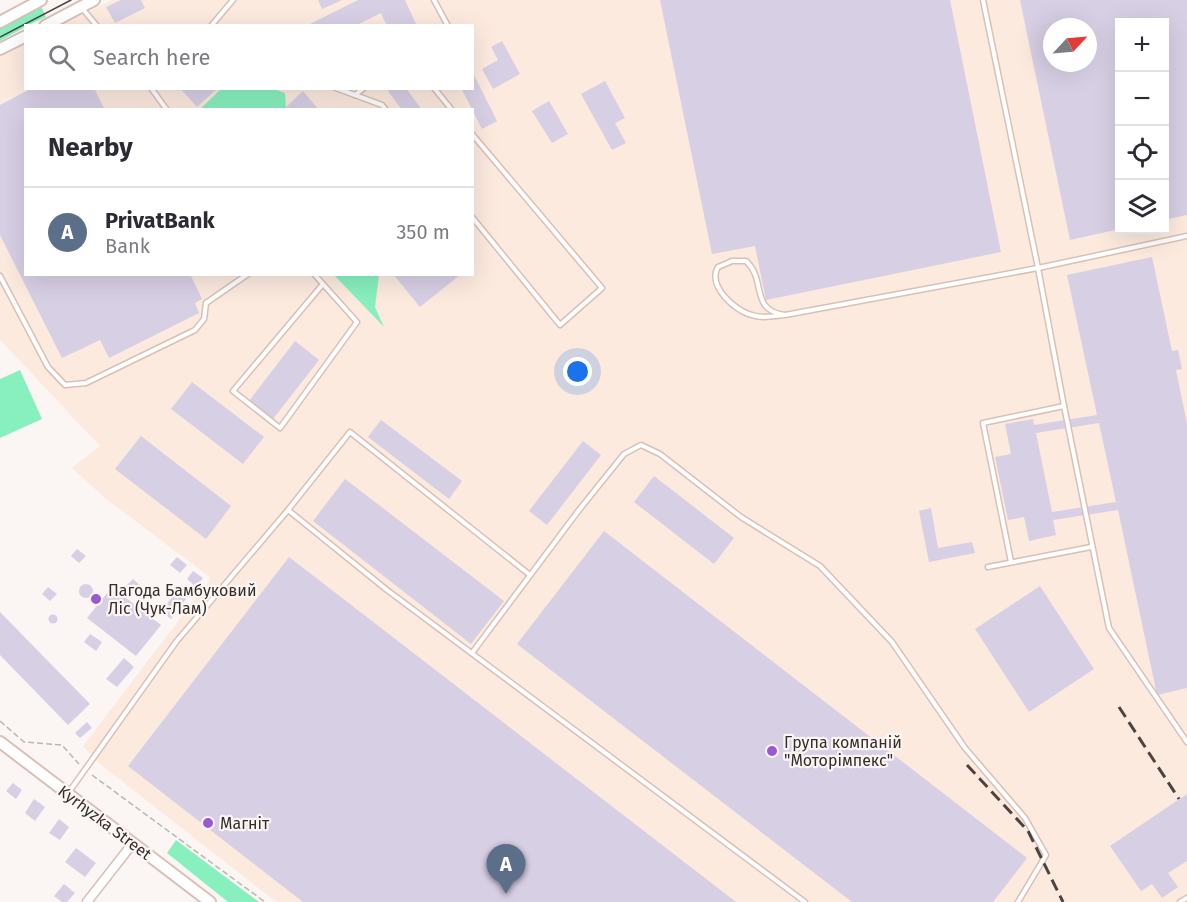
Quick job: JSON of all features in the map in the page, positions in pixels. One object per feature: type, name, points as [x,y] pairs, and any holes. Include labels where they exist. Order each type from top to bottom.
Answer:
[{"type":"street","points":[[0,22],[41,0]]},
{"type":"street","points":[[48,24],[77,3],[94,0]]},
{"type":"street","points":[[0,49],[24,37]]},
{"type":"street","name":"Kyrhyzka Street","points":[[0,742],[210,902]]},
{"type":"street","points":[[87,902],[133,843]]},
{"type":"lane","points":[[213,24],[233,0]]},
{"type":"lane","points":[[434,0],[447,24]]},
{"type":"lane","points":[[983,0],[1038,267],[1108,628],[1187,742]]},
{"type":"lane","points":[[77,3],[95,24]]},
{"type":"lane","points":[[152,90],[165,108]]},
{"type":"lane","points":[[341,90],[382,105],[384,108]]},
{"type":"lane","points":[[355,95],[361,90]]},
{"type":"lane","points":[[436,90],[450,108]]},
{"type":"lane","points":[[474,136],[602,288],[560,325],[474,219]]},
{"type":"lane","points":[[785,315],[773,313],[764,306],[754,272],[746,261],[741,259],[718,267],[715,277],[718,285],[733,305],[751,315],[761,317],[785,315],[1038,267],[1187,236]]},
{"type":"lane","points":[[0,276],[48,367],[65,385],[86,383],[195,330],[204,319],[206,303],[245,276]]},
{"type":"lane","points":[[316,276],[323,284],[357,322],[280,428],[233,391],[323,284]]},
{"type":"lane","points":[[1011,562],[983,423],[1064,406]]},
{"type":"lane","points":[[68,793],[176,642],[288,510],[350,432],[530,575]]},
{"type":"lane","points":[[472,653],[624,454],[642,445],[660,454],[741,517],[820,566],[892,642],[965,748],[1025,818],[1046,855],[1018,902]]},
{"type":"lane","points":[[288,510],[387,590],[805,902]]},
{"type":"lane","points":[[988,567],[1091,547]]},
{"type":"lane","points":[[1180,902],[1187,898]]},
{"type":"path","points":[[0,721],[24,742],[62,745],[85,770],[265,902]]},
{"type":"shaded area","points":[[112,0],[1187,0],[1187,902],[276,902],[100,764],[83,746],[211,578],[106,499],[72,468],[100,446],[0,340],[0,57],[24,45],[24,90],[474,90],[474,24],[64,24]]},
{"type":"green space","points":[[40,4],[46,17],[30,24],[24,24],[24,27],[0,41],[0,26]]},
{"type":"green space","points":[[220,90],[276,90],[285,93],[286,108],[201,108]]},
{"type":"green space","points":[[335,276],[379,276],[375,307],[384,327]]},
{"type":"green space","points":[[20,370],[42,419],[0,438],[0,379]]},
{"type":"green space","points":[[176,840],[259,902],[228,902],[167,853]]},
{"type":"building","points":[[121,0],[141,0],[145,8],[115,23],[106,7]]},
{"type":"building","points":[[318,0],[342,0],[322,9]]},
{"type":"building","points":[[358,0],[405,0],[416,24],[386,24],[381,13],[359,24],[310,24]]},
{"type":"building","points":[[660,0],[950,0],[1001,252],[766,300],[755,246],[712,254]]},
{"type":"building","points":[[1020,0],[1187,0],[1187,215],[1169,219],[1169,18],[1115,18],[1115,230],[1070,240]]},
{"type":"building","points":[[502,41],[520,74],[493,89],[482,69],[498,60],[491,47]]},
{"type":"building","points":[[474,75],[497,121],[482,129],[474,113],[474,108],[471,108],[462,90],[474,90]]},
{"type":"building","points":[[605,81],[625,118],[615,123],[626,143],[612,150],[581,94]]},
{"type":"building","points":[[28,90],[95,90],[104,108],[24,108],[24,276],[191,276],[202,299],[195,303],[199,313],[109,358],[100,340],[62,358],[0,235],[0,105]]},
{"type":"building","points":[[182,90],[216,90],[197,107]]},
{"type":"building","points":[[407,90],[421,108],[401,108],[388,91]]},
{"type":"building","points":[[303,91],[317,108],[285,108]]},
{"type":"building","points":[[549,101],[568,134],[552,143],[532,111]]},
{"type":"building","points":[[1152,257],[1172,351],[1178,350],[1182,369],[1176,370],[1187,424],[1187,688],[1157,695],[1118,510],[1053,520],[1056,535],[1029,541],[1024,517],[1008,520],[995,457],[1011,454],[1005,424],[1033,419],[1034,425],[1097,415],[1067,275]],"holes":[[[1099,423],[1116,502],[1052,512],[1036,433]]]},
{"type":"building","points":[[395,276],[459,276],[420,307]]},
{"type":"building","points":[[295,341],[319,360],[273,419],[249,401]]},
{"type":"building","points":[[192,382],[264,437],[243,464],[171,409]]},
{"type":"building","points":[[381,420],[462,481],[449,499],[368,437]]},
{"type":"building","points":[[141,436],[231,506],[206,539],[115,469]]},
{"type":"building","points":[[583,441],[601,455],[547,525],[529,511]]},
{"type":"building","points":[[654,476],[734,538],[714,564],[634,502]]},
{"type":"building","points":[[345,479],[504,601],[471,644],[313,521]]},
{"type":"building","points":[[931,508],[938,548],[972,542],[975,553],[929,562],[919,511]]},
{"type":"building","name":"Група компаній \"Моторімпекс\"","points":[[604,531],[1027,858],[993,902],[852,902],[517,644]]},
{"type":"building","points":[[77,549],[86,556],[79,563],[71,556]]},
{"type":"building","points":[[177,557],[187,565],[180,573],[170,565]]},
{"type":"building","points":[[289,557],[736,902],[303,902],[128,766]]},
{"type":"building","points":[[193,571],[203,578],[196,587],[187,579]]},
{"type":"building","points":[[133,579],[144,589],[138,596],[126,586]]},
{"type":"building","points":[[83,584],[89,584],[93,591],[89,598],[83,598],[79,594],[79,588]]},
{"type":"building","points":[[1040,586],[1094,669],[1029,712],[975,629]]},
{"type":"building","points":[[48,587],[57,594],[50,601],[42,594]]},
{"type":"building","points":[[112,587],[161,625],[136,656],[87,618]]},
{"type":"building","points":[[177,591],[186,599],[171,619],[161,611]]},
{"type":"building","points":[[0,612],[90,704],[68,725],[0,655]]},
{"type":"building","points":[[53,615],[57,619],[53,623],[49,619]]},
{"type":"building","points":[[90,634],[102,642],[96,651],[84,642]]},
{"type":"building","points":[[124,658],[134,667],[117,687],[106,679]]},
{"type":"building","points":[[87,722],[92,728],[80,738],[75,733]]},
{"type":"building","points":[[13,783],[22,790],[16,799],[6,791]]},
{"type":"building","points":[[1187,794],[1187,861],[1168,873],[1178,887],[1162,898],[1152,884],[1141,891],[1110,846]]},
{"type":"building","points":[[34,799],[45,807],[35,821],[25,813]]},
{"type":"building","points":[[59,819],[69,827],[60,840],[49,833]]},
{"type":"building","points":[[76,848],[96,863],[85,877],[65,862]]},
{"type":"building","points":[[64,884],[75,893],[67,902],[62,902],[54,896]]},
{"type":"tram line","points":[[25,24],[71,0]]},
{"type":"tram line","points":[[0,37],[24,24]]},
{"type":"railway","points":[[1119,707],[1179,799]]},
{"type":"railway","points":[[967,765],[1028,831],[1063,902]]},
{"type":"place","name":"Пагода Бамбуковий Ліс (Чук-Лам)","points":[[96,599]]},
{"type":"place","name":"Група компаній \"Моторімпекс\"","points":[[772,751]]},
{"type":"place","name":"Магніт","points":[[208,823]]},
{"type":"place","name":"PrivatBank","points":[[506,894]]}]
